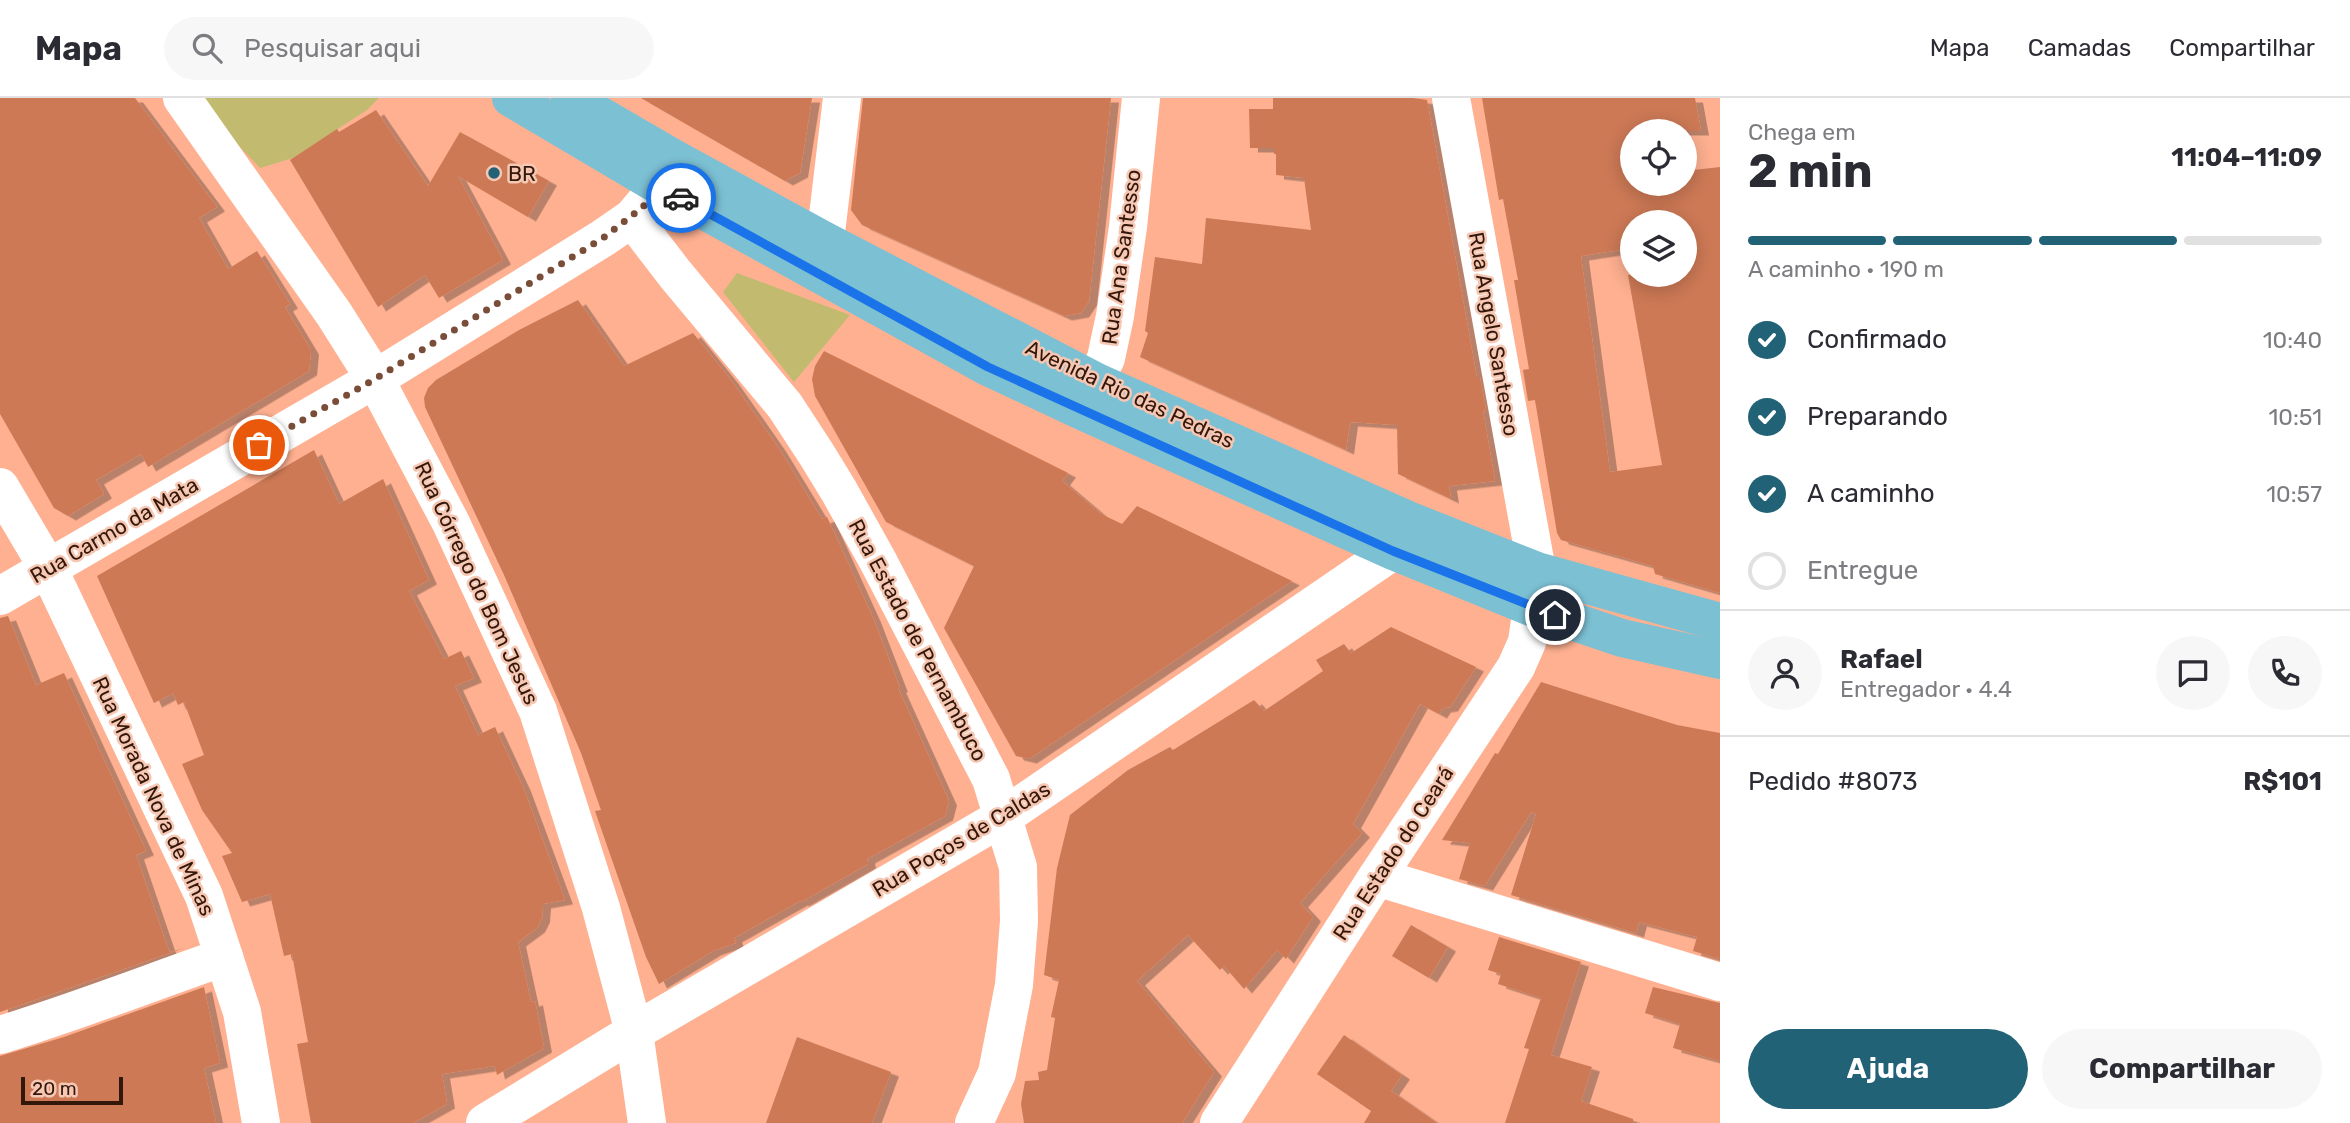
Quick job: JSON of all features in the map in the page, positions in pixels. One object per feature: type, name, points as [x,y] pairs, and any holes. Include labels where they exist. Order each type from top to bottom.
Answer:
[{"type":"main road","name":"Avenida Rio das Pedras","points":[[542,102],[817,255],[1089,397],[1403,537],[1533,608],[1622,638],[1720,660]]},
{"type":"main road","name":"Avenida Rio das Pedras","points":[[1403,537],[1537,570],[1720,622]]},
{"type":"street","name":"Rua Córrego do Bom Jesus","points":[[182,98],[334,314],[375,379],[452,523],[538,711],[601,908],[634,1032],[647,1123]]},
{"type":"street","points":[[817,255],[842,98]]},
{"type":"street","name":"Rua Ana Santesso","points":[[1089,397],[1106,358],[1115,316],[1128,227],[1140,98]]},
{"type":"street","name":"Rua Angelo Santesso","points":[[1451,98],[1537,570]]},
{"type":"street","name":"Rua Carmo da Mata","points":[[0,596],[375,379],[603,238],[643,207],[666,172]]},
{"type":"street","name":"Rua Estado de Pernambuco","points":[[632,218],[674,274],[785,406],[834,482],[991,779],[1018,867],[1019,921],[1014,985],[997,1073],[974,1123]]},
{"type":"street","name":"Rua Morada Nova de Minas","points":[[0,487],[48,568],[204,896],[242,1012],[261,1123]]},
{"type":"street","name":"Rua Poços de Caldas","points":[[485,1123],[634,1032],[1003,817],[1403,537]]},
{"type":"street","name":"Rua Estado do Ceará","points":[[1219,1123],[1516,667],[1527,642],[1537,570]]},
{"type":"street","points":[[1377,877],[1720,982]]},
{"type":"street","points":[[0,1035],[224,957]]},
{"type":"shaded area","points":[[202,98],[379,98],[367,110],[293,158],[260,168],[235,142]]},
{"type":"shaded area","points":[[737,273],[850,315],[794,382],[723,292]]},
{"type":"building","points":[[0,98],[135,98],[217,207],[199,218],[228,269],[257,251],[290,304],[285,307],[311,350],[309,371],[148,467],[141,454],[96,480],[104,494],[68,516],[54,508],[0,414]]},
{"type":"building","points":[[641,98],[812,98],[800,173],[785,181]]},
{"type":"building","points":[[863,98],[1111,98],[1089,301],[1081,313],[1064,316],[862,225],[851,210]]},
{"type":"building","points":[[1273,98],[1427,100],[1477,378],[1480,378],[1486,410],[1483,411],[1495,481],[1449,486],[1451,499],[1398,474],[1397,425],[1350,422],[1346,450],[1140,357],[1148,333],[1145,331],[1155,257],[1202,264],[1206,218],[1311,230],[1304,178],[1276,175],[1274,148],[1250,148],[1249,109],[1273,109]]},
{"type":"building","points":[[1482,98],[1695,98],[1701,131],[1697,131],[1697,119],[1620,119],[1620,196],[1697,196],[1697,170],[1720,167],[1720,593],[1655,574],[1653,566],[1561,540],[1557,533],[1535,400],[1528,401],[1523,370],[1529,369],[1514,280],[1518,280],[1503,199],[1499,200]],"holes":[[[1620,210],[1697,210],[1697,287],[1630,287],[1662,465],[1610,472],[1581,256],[1620,250]]]},
{"type":"building","points":[[376,110],[428,186],[460,132],[549,181],[528,217],[458,176],[503,260],[439,298],[425,275],[378,307],[290,160],[337,129],[339,132]]},
{"type":"building","points":[[578,300],[624,366],[693,333],[731,380],[778,447],[822,519],[827,517],[873,618],[898,688],[949,801],[945,816],[867,859],[868,864],[734,938],[736,943],[713,951],[659,984],[646,957],[595,811],[601,810],[581,753],[504,575],[425,407],[424,398],[428,388],[436,380],[519,330]]},
{"type":"building","points":[[824,351],[1068,473],[1062,481],[1101,514],[1122,524],[1137,506],[1292,581],[1029,759],[1016,756],[944,628],[974,566],[886,522],[815,396],[812,379],[815,366]]},
{"type":"building","points":[[314,450],[339,504],[383,479],[429,580],[409,591],[444,659],[461,651],[474,678],[455,686],[478,735],[495,727],[523,787],[565,900],[543,904],[542,918],[537,928],[518,942],[531,1002],[535,1001],[544,1048],[497,1075],[495,1066],[442,1074],[447,1104],[413,1123],[311,1123],[297,1044],[308,1042],[292,954],[284,956],[270,894],[242,902],[222,856],[232,853],[202,810],[182,764],[204,755],[184,702],[178,705],[173,693],[154,703],[97,576]]},
{"type":"building","points":[[8,616],[36,685],[64,673],[146,851],[136,855],[167,946],[170,952],[184,948],[0,1012],[0,618]]},
{"type":"building","points":[[1391,627],[1476,667],[1450,707],[1443,708],[1439,714],[1420,704],[1353,824],[1362,833],[1300,903],[1313,917],[1286,959],[1277,950],[1244,989],[1224,966],[1220,970],[1188,935],[1137,981],[1214,1072],[1182,1123],[1024,1123],[1021,1104],[1025,1081],[1039,1080],[1038,1072],[1047,1070],[1055,1018],[1051,1017],[1059,980],[1044,975],[1057,868],[1070,815],[1128,770],[1170,747],[1173,750],[1254,700],[1264,711],[1323,671],[1316,660],[1344,644],[1351,653]]},
{"type":"building","points":[[1541,682],[1677,725],[1720,733],[1720,959],[1693,951],[1697,937],[1639,922],[1636,933],[1511,895],[1536,814],[1531,812],[1485,886],[1459,879],[1470,843],[1442,840]]},
{"type":"building","points":[[1411,925],[1448,947],[1429,978],[1392,956]]},
{"type":"building","points":[[1499,937],[1581,962],[1551,1055],[1592,1067],[1581,1101],[1633,1119],[1633,1123],[1505,1123],[1529,1049],[1524,1048],[1541,998],[1498,984],[1501,974],[1488,970]]},
{"type":"building","points":[[204,987],[220,1063],[204,1068],[216,1123],[0,1123],[0,1056],[64,1037]]},
{"type":"building","points":[[1653,987],[1720,1003],[1720,1061],[1673,1048],[1680,1024],[1645,1013]]},
{"type":"building","points":[[1344,1035],[1402,1075],[1391,1091],[1437,1123],[1364,1123],[1371,1111],[1317,1074]]},
{"type":"building","points":[[797,1037],[891,1072],[872,1123],[766,1123]]},
{"type":"way so far","points":[[259,445],[375,379],[603,238],[632,218],[658,185],[681,198]]},
{"type":"place","name":"BR","points":[[494,173]]},
{"type":"route","points":[[681,198],[988,367],[1393,551],[1555,615]]}]
